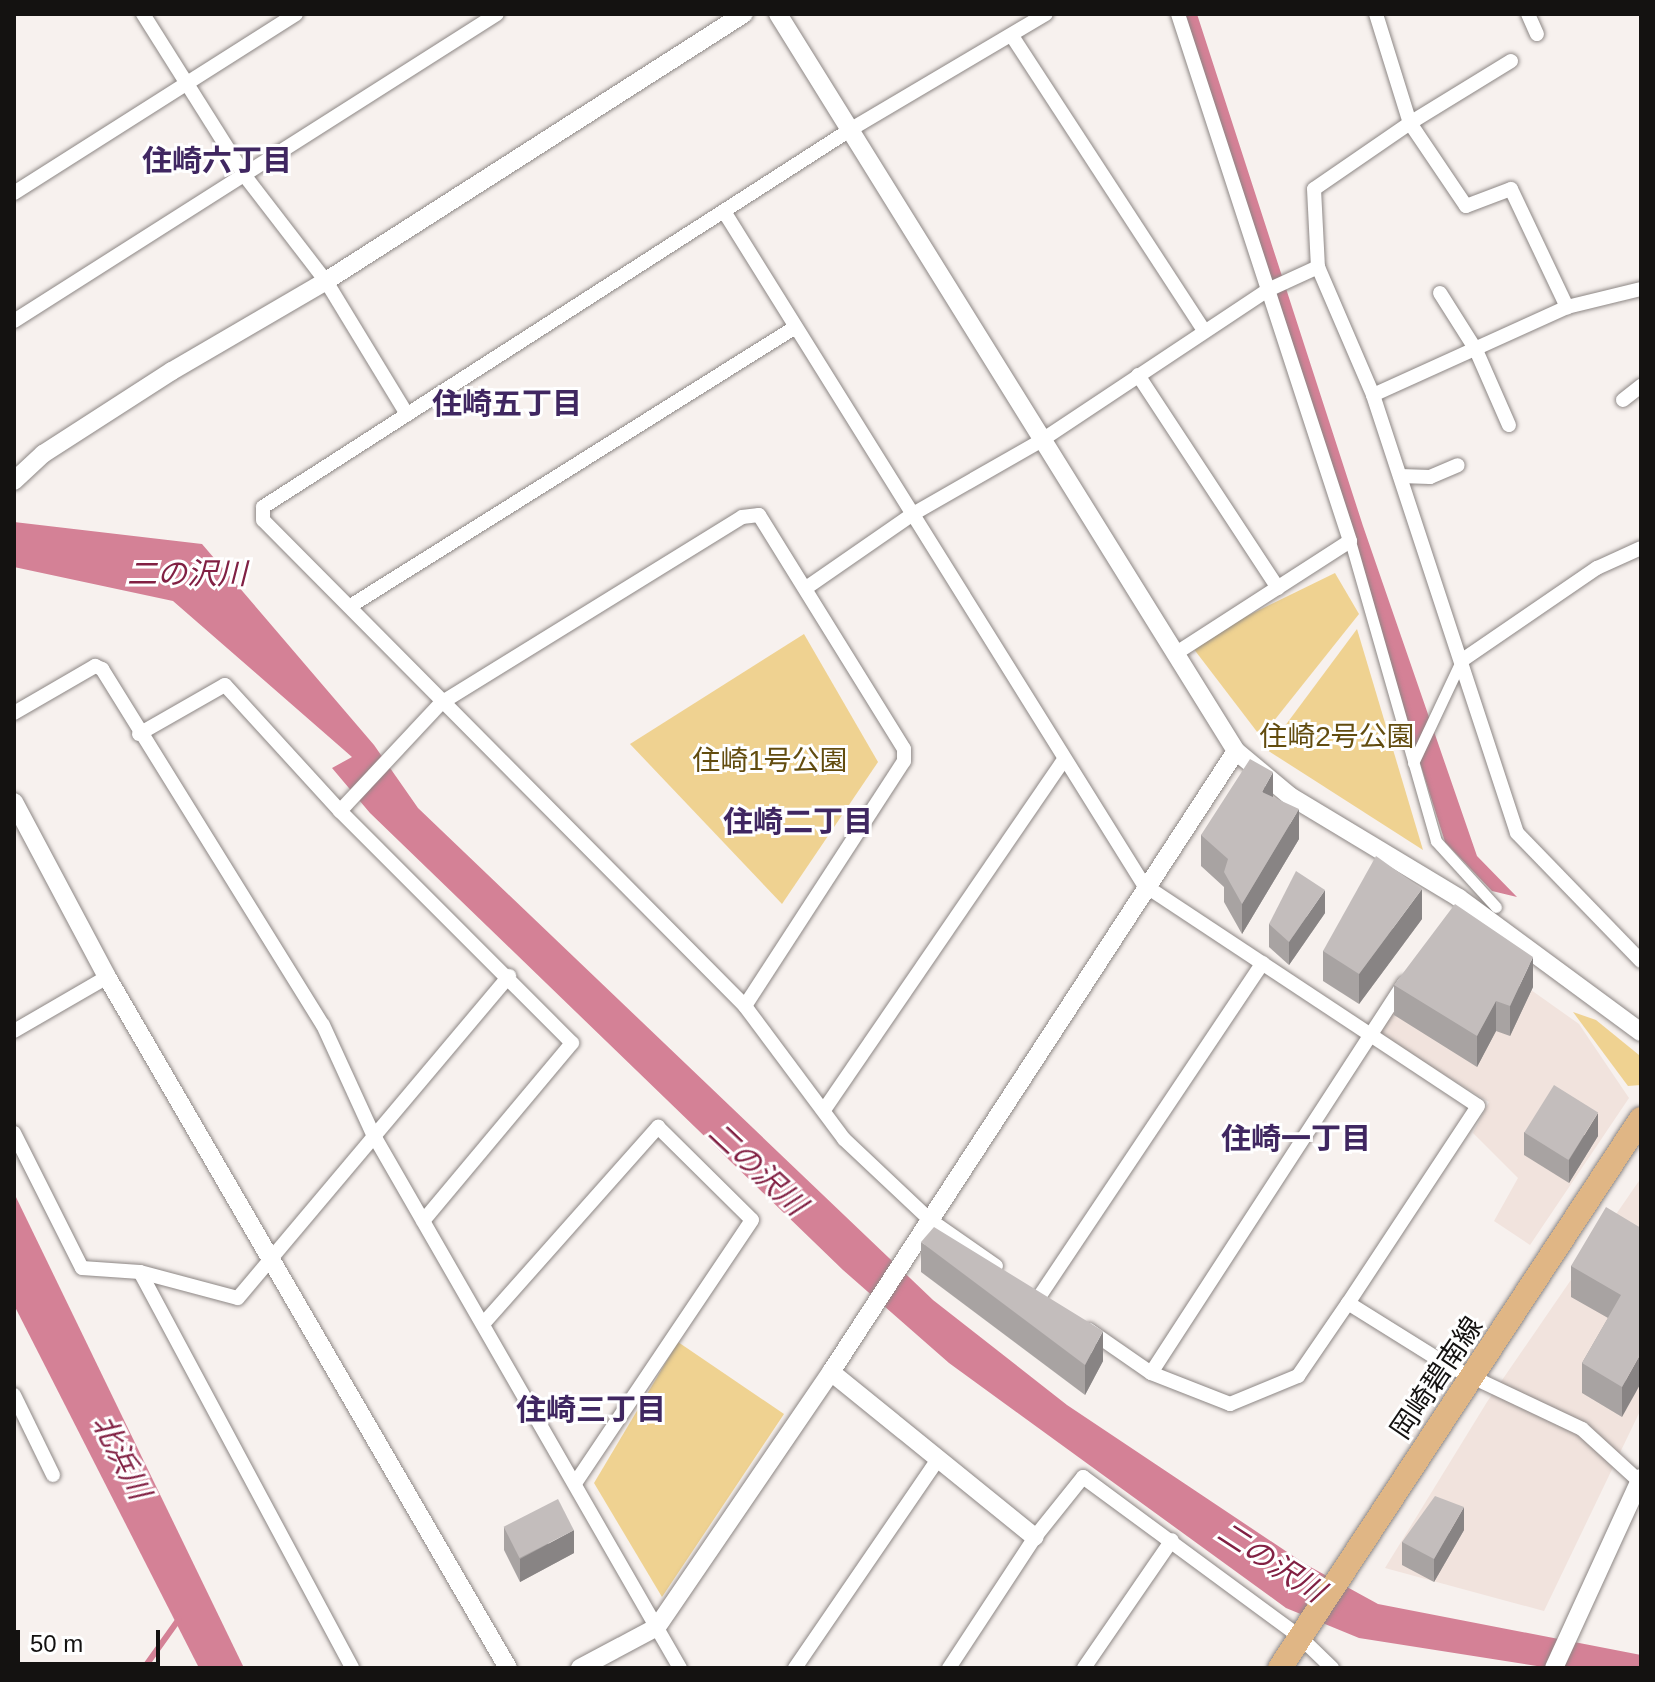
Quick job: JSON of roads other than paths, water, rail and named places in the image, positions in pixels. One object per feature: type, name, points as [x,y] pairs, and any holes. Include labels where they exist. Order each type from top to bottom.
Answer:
[{"type":"main road","name":"岡崎碧南線","points":[[1280,1668],[1475,1378],[1641,1119]]},
{"type":"street","points":[[14,193],[296,14]]},
{"type":"street","points":[[14,321],[497,14]]},
{"type":"street","points":[[14,481],[43,454],[159,379],[326,281],[744,14]]},
{"type":"street","points":[[778,14],[853,128],[1042,440],[1178,652],[1236,751],[1290,796],[1455,904],[1641,1032]]},
{"type":"street","points":[[1046,14],[853,128],[263,507],[263,520],[352,605],[441,703],[745,1006],[844,1139],[930,1220],[1052,1306]]},
{"type":"street","points":[[1178,14],[1350,541],[1436,841],[1496,907]]},
{"type":"street","points":[[1376,14],[1410,123],[1466,206],[1511,189],[1567,307]]},
{"type":"street","points":[[1528,14],[1537,34]]},
{"type":"street","points":[[147,15],[245,176],[326,281],[407,414]]},
{"type":"street","points":[[1012,36],[1204,331]]},
{"type":"street","points":[[1511,61],[1410,123],[1314,189],[1318,267],[1373,395],[1517,833],[1641,961]]},
{"type":"street","points":[[725,213],[1144,885],[1478,1106],[1298,1376],[1230,1404],[1151,1373],[1079,1324]]},
{"type":"street","points":[[806,588],[913,514],[1042,440],[1268,290],[1318,267]]},
{"type":"street","points":[[1373,395],[1567,307],[1641,289]]},
{"type":"street","points":[[1440,293],[1476,350],[1509,425]]},
{"type":"street","points":[[352,605],[794,328]]},
{"type":"street","points":[[1138,375],[1278,588]]},
{"type":"street","points":[[1623,400],[1641,386]]},
{"type":"street","points":[[1400,476],[1430,477],[1458,465]]},
{"type":"street","points":[[340,811],[441,703],[742,517],[759,515],[904,749],[904,761],[745,1006]]},
{"type":"street","points":[[1178,652],[1350,541]]},
{"type":"street","points":[[1413,763],[1461,661],[1597,568],[1640,551]]},
{"type":"street","points":[[14,713],[95,666],[102,669],[139,734],[323,1025],[373,1134],[680,1668]]},
{"type":"street","points":[[139,734],[225,685],[340,811],[509,976],[572,1043],[423,1221]]},
{"type":"street","points":[[580,1668],[657,1627],[831,1372],[1144,885],[1236,751]]},
{"type":"street","points":[[824,1110],[1064,760]]},
{"type":"street","points":[[14,802],[107,977],[508,1668]]},
{"type":"street","points":[[1027,1288],[1263,963]]},
{"type":"street","points":[[1151,1373],[1411,972]]},
{"type":"street","points":[[14,1133],[82,1268],[140,1272],[238,1298],[509,976]]},
{"type":"street","points":[[14,1031],[107,977]]},
{"type":"street","points":[[483,1324],[658,1127],[752,1220],[575,1483]]},
{"type":"street","points":[[140,1272],[352,1668]]},
{"type":"street","points":[[1348,1303],[1475,1378],[1582,1429],[1640,1480],[1554,1668]]},
{"type":"street","points":[[831,1372],[1035,1537]]},
{"type":"street","points":[[14,1395],[53,1475]]},
{"type":"street","points":[[795,1668],[938,1459]]},
{"type":"street","points":[[949,1668],[1035,1537],[1083,1477],[1300,1637],[1332,1668]]},
{"type":"street","points":[[1084,1668],[1172,1540]]},
{"type":"water","points":[[1184,14],[1197,14],[1363,526],[1477,856],[1517,897],[1492,891],[1445,842]]},
{"type":"water","name":"二の沢川","points":[[14,522],[202,544],[374,745],[418,808],[933,1300],[1067,1405],[1305,1564],[1378,1604],[1641,1655],[1641,1668],[1550,1668],[1359,1638],[1286,1608],[949,1363],[843,1270],[370,813],[332,768],[352,757],[173,601],[14,567]]},
{"type":"water","name":"北浜川","points":[[14,1193],[244,1668],[199,1668],[14,1305]]},
{"type":"waterway","points":[[144,1668],[179,1619]]},
{"type":"district","name":"住崎六丁目","points":[[217,161]]},
{"type":"district","name":"住崎五丁目","points":[[507,404]]},
{"type":"district","name":"住崎二丁目","points":[[798,822]]},
{"type":"district","name":"住崎一丁目","points":[[1296,1139]]},
{"type":"district","name":"住崎三丁目","points":[[591,1410]]},
{"type":"park label","name":"住崎2号公園","points":[[1337,737]]},
{"type":"park label","name":"住崎1号公園","points":[[770,761]]}]
